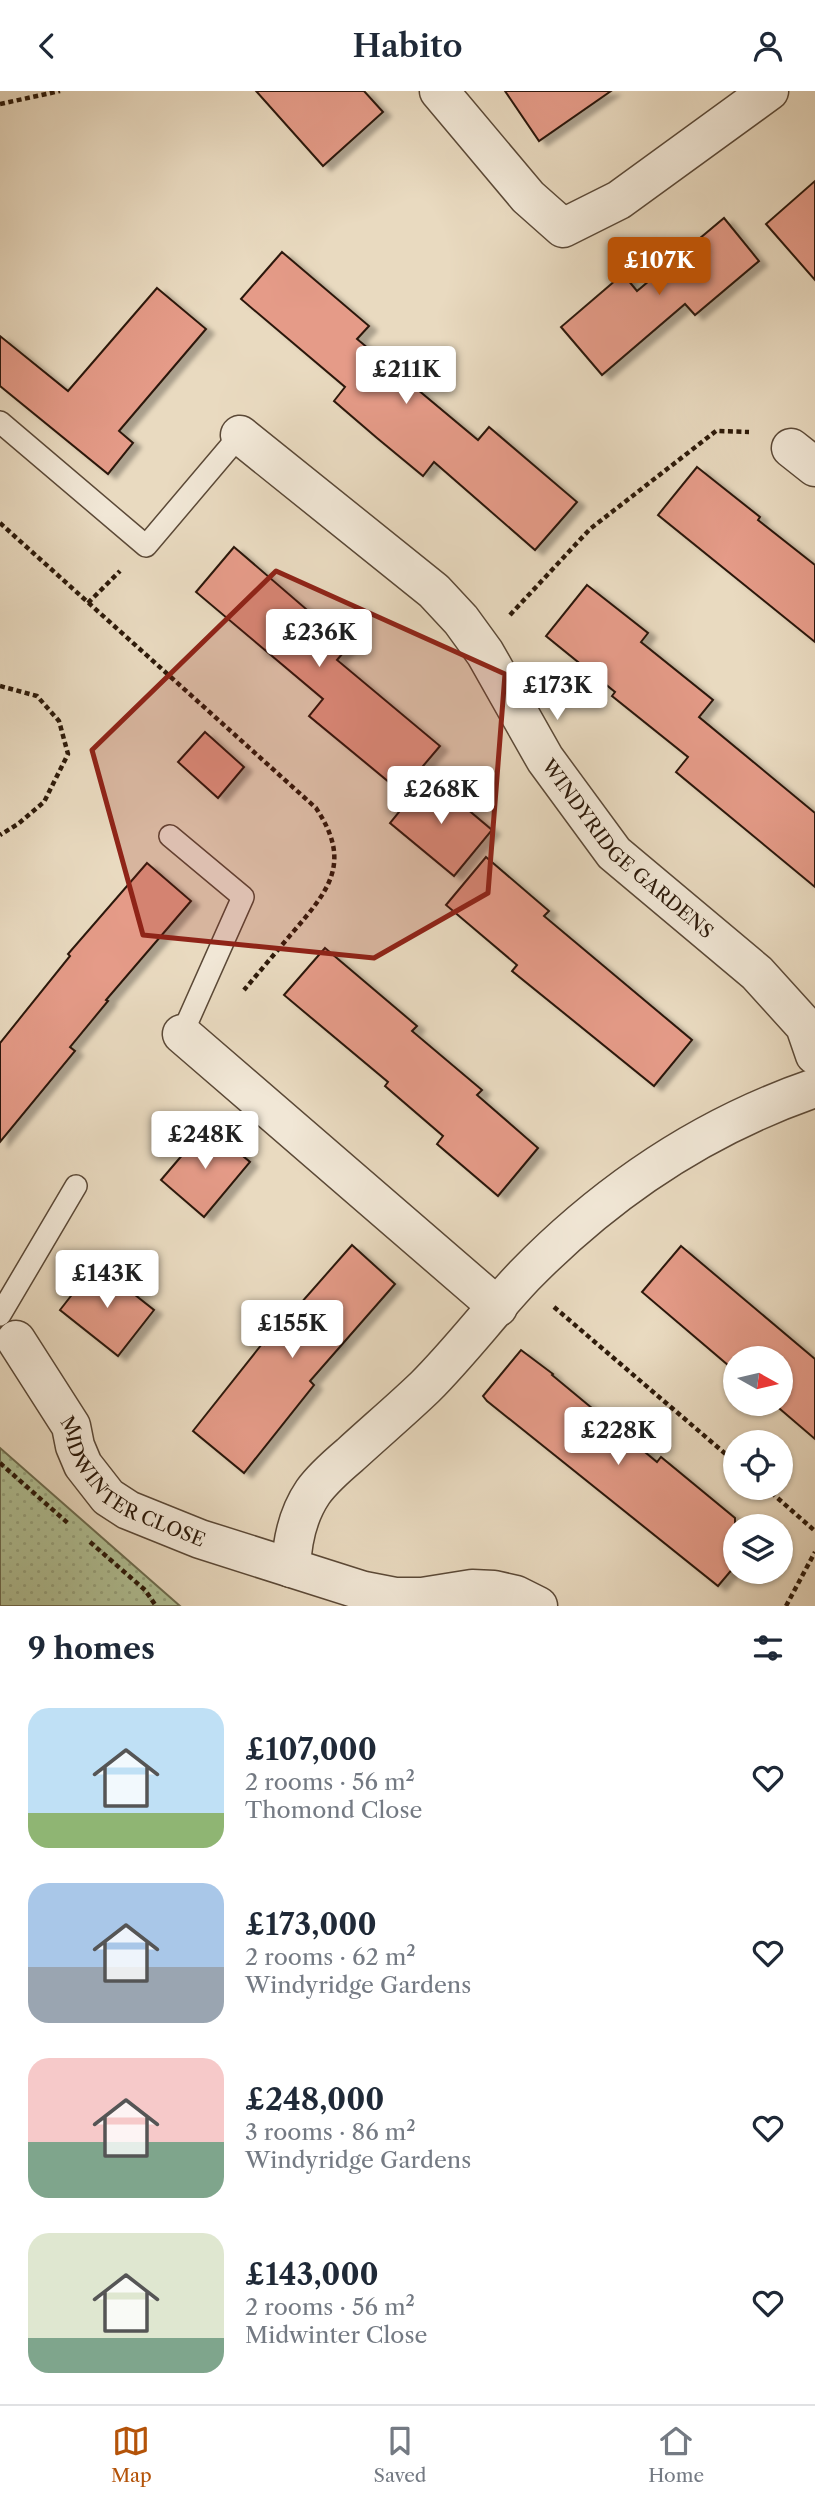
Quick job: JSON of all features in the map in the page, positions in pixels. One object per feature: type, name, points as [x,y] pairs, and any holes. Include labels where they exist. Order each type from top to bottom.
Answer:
[{"type":"street","points":[[439,91],[528,197],[563,229],[619,200],[769,91]]},
{"type":"street","name":"WINDYRIDGE GARDENS","points":[[240,435],[434,590],[461,620],[485,653],[545,759],[614,853],[757,973],[805,1027],[815,1055]]},
{"type":"street","points":[[183,1034],[510,1293]]},
{"type":"street","points":[[291,1567],[294,1536],[313,1493],[328,1475],[426,1386],[560,1240],[600,1205],[643,1173],[715,1132],[781,1100],[815,1088]]},
{"type":"street","name":"MIDWINTER CLOSE","points":[[5,1324],[71,1426],[83,1465],[108,1497],[128,1510],[200,1539],[364,1591],[395,1597],[422,1597],[472,1589],[494,1590],[516,1595],[538,1606]]},
{"type":"lane","points":[[0,422],[146,546],[240,435]]},
{"type":"lane","points":[[170,836],[243,897],[183,1034]]},
{"type":"lane","points":[[5,1324],[76,1186]]},
{"type":"path","points":[[0,104],[60,91]]},
{"type":"path","points":[[485,653],[501,625],[590,529],[716,431],[779,432],[803,457]]},
{"type":"path","points":[[0,523],[316,808],[327,823],[335,858],[332,877],[324,896],[240,994]]},
{"type":"path","points":[[89,603],[146,546]]},
{"type":"path","points":[[0,686],[37,696],[59,721],[68,754],[44,802],[0,835]]},
{"type":"path","points":[[510,1293],[723,1453]]},
{"type":"path","points":[[780,1500],[815,1531]]},
{"type":"path","points":[[786,1606],[815,1552]]},
{"type":"highlighted area","points":[[276,571],[505,674],[488,893],[374,958],[143,935],[92,750]]},
{"type":"green space","points":[[0,1448],[180,1606],[0,1606]]},
{"type":"building","points":[[256,91],[364,91],[383,112],[323,166]]},
{"type":"building","points":[[505,91],[611,91],[539,141]]},
{"type":"building","points":[[815,181],[815,280],[766,224]]},
{"type":"building","points":[[724,218],[759,261],[695,315],[685,304],[602,375],[561,327],[623,274],[637,291]]},
{"type":"building","points":[[282,252],[369,326],[357,339],[478,440],[489,427],[577,502],[535,550],[434,462],[423,476],[377,438],[334,401],[345,387],[241,299]]},
{"type":"building","points":[[157,288],[206,329],[119,431],[133,443],[108,474],[0,386],[0,336],[68,391]]},
{"type":"building","points":[[697,467],[815,565],[815,642],[658,515]]},
{"type":"building","points":[[234,547],[349,646],[337,660],[440,746],[401,792],[309,716],[323,699],[196,592]]},
{"type":"building","points":[[587,585],[648,633],[641,642],[713,700],[699,717],[815,813],[815,887],[676,772],[688,757],[612,696],[615,692],[546,636]]},
{"type":"building","points":[[205,732],[244,767],[218,798],[178,762]]},
{"type":"building","points":[[428,776],[492,830],[454,876],[390,823]]},
{"type":"building","points":[[486,857],[549,911],[544,916],[692,1040],[654,1086],[512,971],[517,965],[446,905]]},
{"type":"building","points":[[147,863],[191,901],[106,1000],[108,1001],[70,1047],[75,1051],[0,1142],[0,1043],[70,956],[68,954]]},
{"type":"building","points":[[325,948],[417,1026],[412,1031],[482,1090],[477,1095],[538,1148],[498,1196],[437,1144],[443,1136],[385,1086],[388,1082],[284,995]]},
{"type":"building","points":[[207,1126],[250,1162],[204,1217],[161,1180]]},
{"type":"building","points":[[352,1245],[395,1284],[310,1381],[314,1385],[244,1473],[193,1431],[262,1344],[264,1345]]},
{"type":"building","points":[[681,1246],[815,1359],[815,1439],[788,1416],[793,1416],[793,1346],[723,1346],[723,1361],[642,1292]]},
{"type":"building","points":[[96,1264],[154,1310],[118,1356],[60,1310]]},
{"type":"building","points":[[521,1350],[553,1374],[657,1462],[661,1457],[730,1514],[723,1514],[723,1580],[718,1586],[483,1396]]}]
